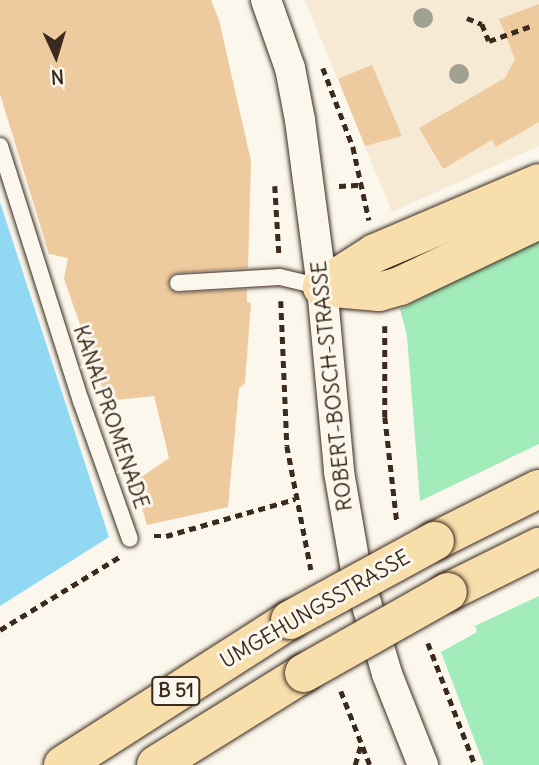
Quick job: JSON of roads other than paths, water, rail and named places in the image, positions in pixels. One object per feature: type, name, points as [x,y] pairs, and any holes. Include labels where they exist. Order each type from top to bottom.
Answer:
[{"type":"highway","points":[[322,287],[375,253],[539,183]]},
{"type":"highway","points":[[322,287],[379,292],[400,286],[539,220]]},
{"type":"highway","name":"UMGEHUNGSSTRASSE","points":[[63,765],[290,620],[435,541],[539,489]]},
{"type":"highway","name":"B 51","points":[[156,765],[304,673],[448,593],[539,547]]},
{"type":"highway","points":[[448,593],[539,569]]},
{"type":"street","name":"ROBERT-BOSCH-STRASSE","points":[[266,0],[290,68],[300,120],[322,287],[339,472],[355,565],[387,674],[423,765]]},
{"type":"lane","name":"KANALPROMENADE","points":[[0,146],[81,401],[130,539]]},
{"type":"lane","points":[[178,283],[280,277],[322,287]]},
{"type":"water","points":[[0,202],[109,537],[0,606]]}]
